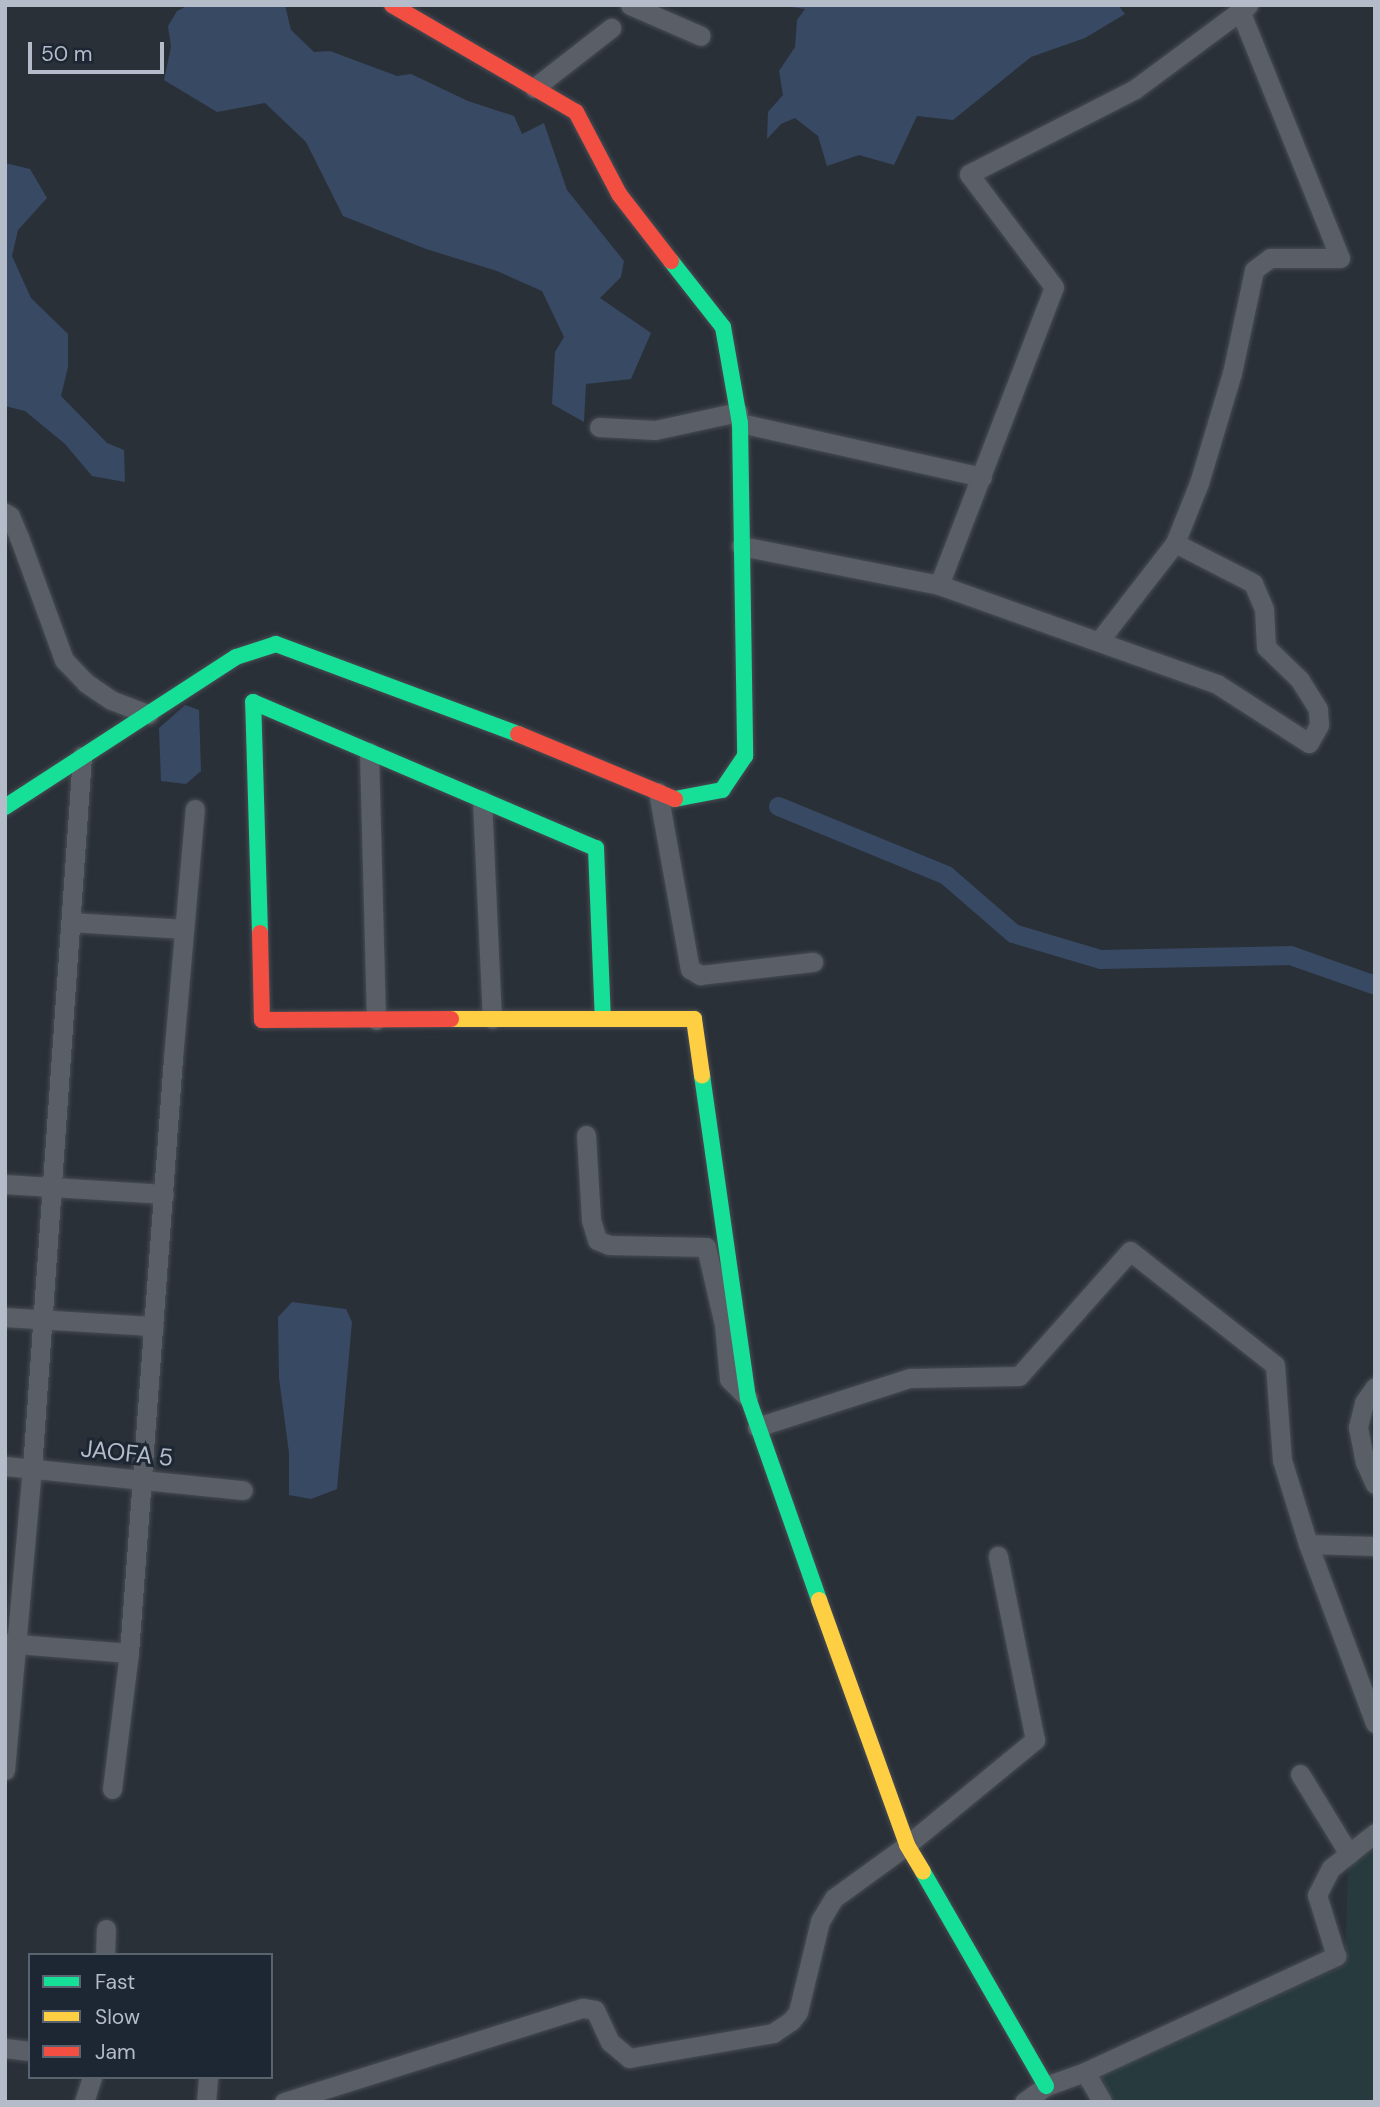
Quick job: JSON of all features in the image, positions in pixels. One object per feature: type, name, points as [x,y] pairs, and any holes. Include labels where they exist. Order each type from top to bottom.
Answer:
[{"type":"street","points":[[5,807],[236,657],[276,644],[461,710],[677,800],[722,790],[745,756],[739,418],[723,327],[619,194],[576,112],[392,5]]},
{"type":"street","points":[[630,5],[701,36]]},
{"type":"street","points":[[939,585],[1054,287],[969,174],[1135,89],[1244,9],[1340,258],[1270,258],[1254,270],[1232,373],[1199,483],[1175,543],[1099,641]]},
{"type":"street","points":[[534,88],[611,28]]},
{"type":"street","points":[[599,428],[655,430],[739,418],[982,477]]},
{"type":"street","points":[[5,513],[10,516],[19,537],[64,660],[86,683],[111,700],[148,715]]},
{"type":"street","points":[[741,546],[939,585],[1217,684],[1309,743],[1319,725],[1318,709],[1300,680],[1266,647],[1264,609],[1253,583],[1175,543]]},
{"type":"street","points":[[603,1019],[596,848],[253,702],[262,1020],[694,1019],[748,1398],[757,1427],[907,1845],[1046,2086]]},
{"type":"street","points":[[369,751],[376,1020]]},
{"type":"street","points":[[5,1770],[10,1643],[32,1469],[82,756]]},
{"type":"street","points":[[658,792],[690,969],[700,975],[813,962]]},
{"type":"street","points":[[482,800],[492,1019]]},
{"type":"street","points":[[112,1789],[129,1653],[195,809]]},
{"type":"street","points":[[71,922],[184,929]]},
{"type":"street","points":[[586,1135],[591,1220],[597,1240],[609,1245],[706,1247],[724,1325],[729,1379],[748,1398]]},
{"type":"street","points":[[5,1184],[164,1194]]},
{"type":"street","points":[[757,1427],[910,1378],[1019,1376],[1130,1251],[1275,1365],[1282,1460],[1308,1544],[1375,1723]]},
{"type":"street","points":[[5,1317],[154,1326]]},
{"type":"street","points":[[1375,1387],[1364,1403],[1358,1427],[1365,1462],[1375,1484]]},
{"type":"street","name":"JAOFA 5","points":[[5,1466],[243,1490]]},
{"type":"street","points":[[1308,1544],[1375,1546]]},
{"type":"street","points":[[284,2102],[583,2008],[595,2010],[610,2042],[629,2058],[773,2033],[791,2021],[798,2011],[820,1921],[834,1898],[907,1845],[1035,1740],[998,1556]]},
{"type":"street","points":[[10,1643],[129,1653]]},
{"type":"street","points":[[1300,1774],[1349,1854]]},
{"type":"street","points":[[1024,2102],[1046,2086],[1085,2073],[1336,1956],[1317,1895],[1331,1868],[1375,1833]]},
{"type":"street","points":[[105,1953],[106,1929]]},
{"type":"street","points":[[5,2048],[28,2050]]},
{"type":"street","points":[[1085,2073],[1102,2102]]},
{"type":"street","points":[[85,2102],[91,2079]]},
{"type":"street","points":[[206,2102],[208,2079]]},
{"type":"green space","points":[[1375,1846],[1375,2102],[1114,2102],[1098,2076],[1345,1965],[1348,1868]]},
{"type":"water","points":[[189,5],[285,5],[291,30],[314,52],[330,51],[397,76],[411,74],[468,101],[514,116],[522,134],[544,123],[567,190],[624,261],[621,277],[600,298],[651,333],[631,379],[586,384],[584,422],[552,404],[555,352],[564,337],[542,291],[497,271],[426,249],[343,216],[306,142],[265,103],[217,112],[164,80],[171,47],[168,26],[177,11]]},
{"type":"water","points":[[778,5],[1118,5],[1125,14],[1085,38],[1031,57],[953,120],[917,116],[894,165],[859,155],[827,166],[818,136],[795,118],[781,124],[767,139],[768,112],[783,95],[779,71],[795,47],[797,20],[805,9]]},
{"type":"water","points":[[5,163],[30,169],[47,198],[18,230],[12,256],[31,298],[68,334],[68,367],[61,396],[107,443],[124,450],[125,482],[92,476],[65,444],[25,411],[5,406]]},
{"type":"water","points":[[185,705],[199,710],[201,771],[186,784],[161,781],[159,728]]},
{"type":"water","points":[[292,1302],[346,1309],[352,1322],[337,1489],[311,1499],[289,1495],[289,1453],[279,1378],[278,1317]]},
{"type":"waterway","points":[[778,806],[946,875],[1013,933],[1100,959],[1290,955],[1375,985]]},
{"type":"traffic: fast","points":[[671,261],[723,327],[740,423],[745,756],[722,790],[675,799]]},
{"type":"traffic: fast","points":[[5,807],[236,657],[276,644],[518,734]]},
{"type":"traffic: fast","points":[[260,933],[253,702],[596,848],[603,1019]]},
{"type":"traffic: fast","points":[[702,1075],[748,1398],[819,1600]]},
{"type":"traffic: fast","points":[[923,1872],[1046,2086]]},
{"type":"traffic: slow","points":[[451,1019],[694,1019],[702,1075]]},
{"type":"traffic: slow","points":[[819,1600],[907,1845],[923,1872]]},
{"type":"traffic: jam","points":[[392,5],[576,112],[619,194],[671,261]]},
{"type":"traffic: jam","points":[[518,734],[675,799]]},
{"type":"traffic: jam","points":[[260,933],[262,1020],[451,1019]]}]
